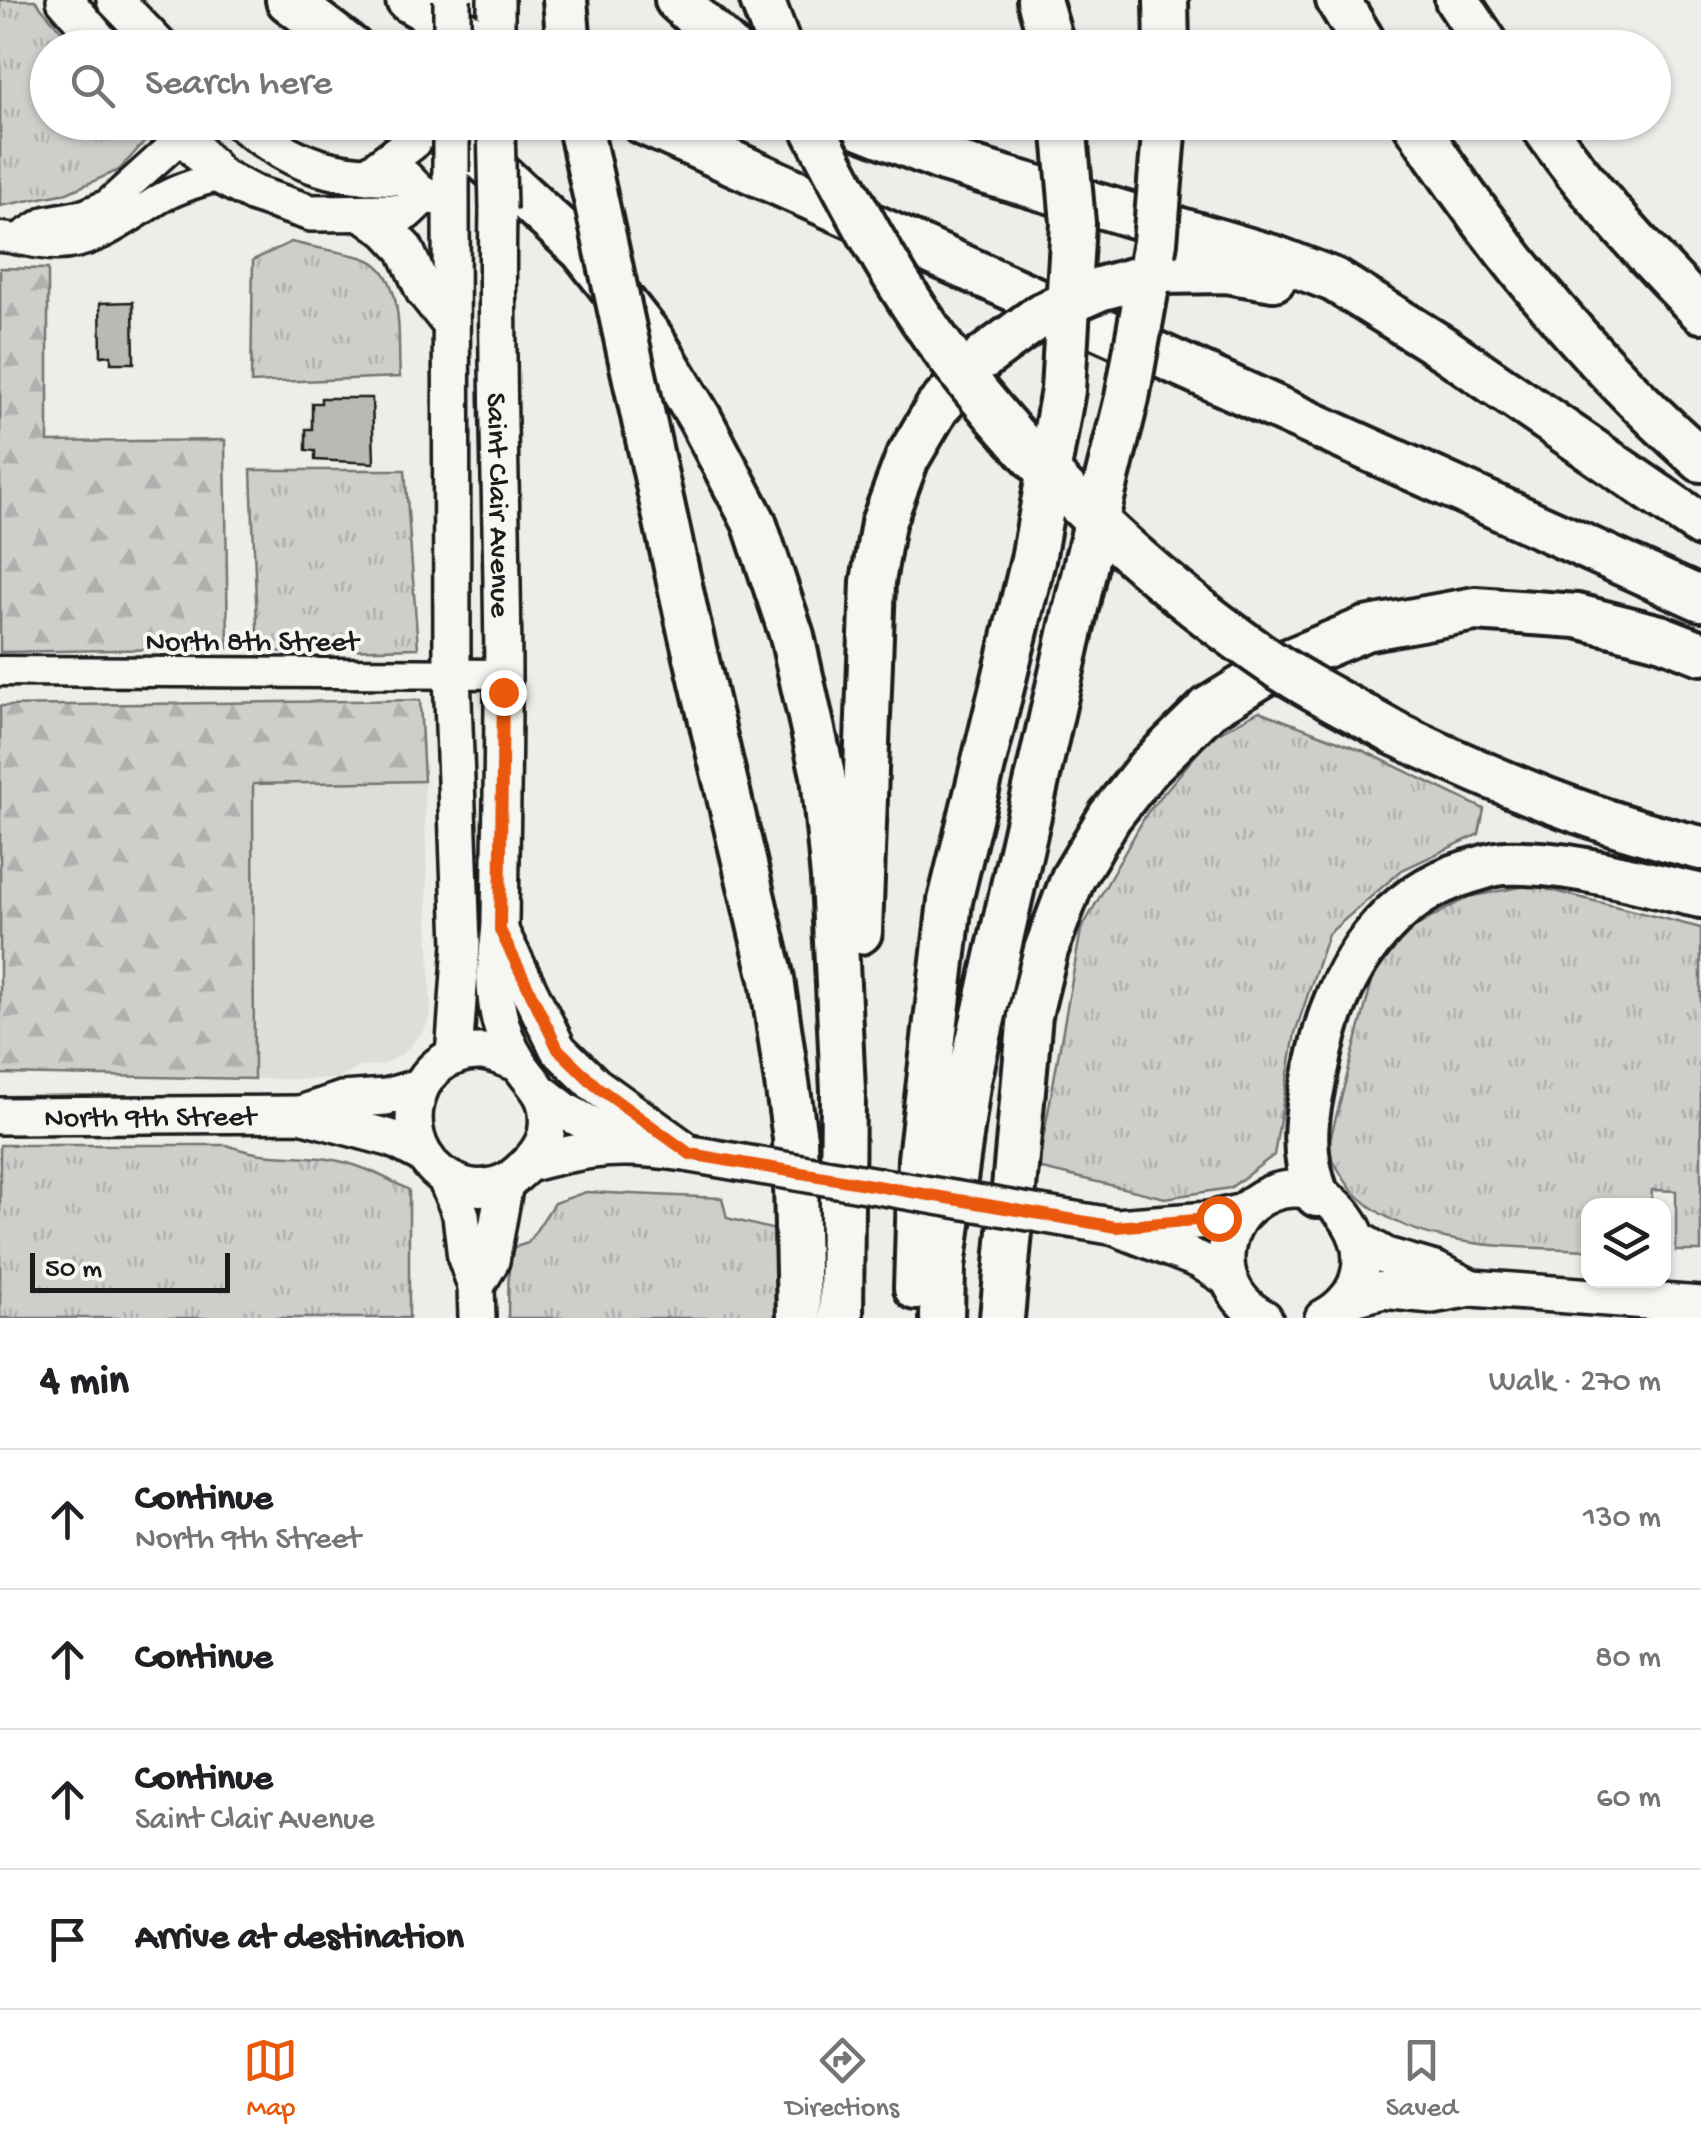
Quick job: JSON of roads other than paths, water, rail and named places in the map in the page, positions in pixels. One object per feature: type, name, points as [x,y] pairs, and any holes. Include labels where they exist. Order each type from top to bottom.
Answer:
[{"type":"highway","points":[[288,0],[327,30]]},
{"type":"highway","points":[[408,0],[461,30]]},
{"type":"highway","points":[[565,0],[568,30]]},
{"type":"highway","points":[[677,0],[710,30]]},
{"type":"highway","points":[[762,0],[773,30]]},
{"type":"highway","points":[[1039,0],[1048,30]]},
{"type":"highway","points":[[1166,0],[1167,30]]},
{"type":"highway","points":[[1338,0],[1357,30]]},
{"type":"highway","points":[[1457,0],[1477,30]]},
{"type":"highway","points":[[463,140],[582,250],[652,339],[699,417],[754,522],[792,636],[823,775],[833,878],[843,1092],[841,1318]]},
{"type":"highway","points":[[583,140],[689,628],[772,978],[795,1138],[800,1318]]},
{"type":"highway","points":[[682,140],[1701,599]]},
{"type":"highway","points":[[819,140],[877,249],[949,356],[1054,479],[1156,575],[1260,656],[1396,734],[1519,790],[1589,816],[1701,848]]},
{"type":"highway","points":[[893,140],[944,160],[1276,258],[1334,280],[1701,524]]},
{"type":"highway","points":[[915,1318],[920,1159],[950,901],[1033,560],[1063,390],[1073,223],[1066,140]]},
{"type":"highway","points":[[942,1318],[943,1267],[968,1085],[1127,398],[1155,242],[1163,140]]},
{"type":"highway","points":[[1427,140],[1502,245],[1591,354],[1701,460]]},
{"type":"highway","points":[[1553,140],[1640,248],[1701,312]]},
{"type":"highway","points":[[843,1092],[857,1018],[872,582],[883,522],[907,460],[937,408],[984,357],[1041,315],[1100,289],[1162,272],[1226,271],[1280,280],[1384,312]]},
{"type":"highway","points":[[1002,1318],[1030,1016],[1046,950],[1073,878],[1110,816],[1148,768],[1208,708],[1281,664],[1365,629],[1476,610],[1577,616],[1660,637],[1701,653]]},
{"type":"highway","points":[[1317,1194],[1306,1162],[1307,1111],[1330,1010],[1360,952],[1394,912],[1448,878],[1500,863],[1555,864],[1701,896]]},
{"type":"main road","points":[[65,0],[91,30]]},
{"type":"main road","points":[[115,0],[144,30]]},
{"type":"main road","points":[[452,0],[452,30]]},
{"type":"main road","points":[[494,30],[496,0]]},
{"type":"main road","points":[[194,140],[220,176],[254,194],[311,213],[364,214],[406,212],[448,187],[487,140]]},
{"type":"main road","points":[[263,140],[311,167],[404,177],[448,187],[482,248],[496,300]]},
{"type":"main road","points":[[367,176],[413,140]]},
{"type":"main road","name":"Saint Clair Avenue","points":[[450,140],[452,673],[462,944],[454,1057]]},
{"type":"main road","name":"Saint Clair Avenue","points":[[496,140],[503,674],[500,930],[495,984],[502,1033],[518,1063]]},
{"type":"main road","points":[[364,214],[405,249],[424,291],[451,324]]},
{"type":"main road","points":[[500,930],[558,1049],[596,1086],[690,1154]]},
{"type":"main road","points":[[476,1302],[461,1215],[413,1122],[420,1086],[436,1068],[454,1057],[483,1052],[518,1063],[545,1095],[567,1112],[631,1146]]},
{"type":"main road","name":"North 9th Street","points":[[300,1114],[342,1100],[386,1097],[420,1086]]},
{"type":"main road","points":[[476,1302],[491,1261],[499,1202],[547,1132],[545,1095]]},
{"type":"main road","name":"North 9th Street","points":[[0,1116],[300,1114],[393,1139],[434,1167]]},
{"type":"main road","points":[[434,1167],[475,1188],[574,1152],[631,1146],[1116,1227],[1209,1220],[1244,1212]]},
{"type":"main road","points":[[1257,1316],[1236,1294],[1230,1279],[1226,1263],[1228,1240],[1244,1212],[1278,1192],[1317,1194],[1343,1212],[1358,1240],[1360,1272],[1335,1309]]},
{"type":"main road","points":[[1116,1227],[1174,1253],[1193,1257],[1230,1279]]},
{"type":"main road","points":[[1358,1240],[1386,1256],[1435,1270],[1472,1288]]},
{"type":"main road","points":[[1335,1309],[1383,1290],[1432,1294],[1472,1288],[1696,1310]]},
{"type":"street","points":[[10,238],[46,220],[85,214],[108,204],[171,140]]},
{"type":"street","points":[[10,238],[56,245],[92,238],[141,214],[183,186],[220,176]]},
{"type":"street","name":"North 8th Street","points":[[0,671],[503,674]]}]
